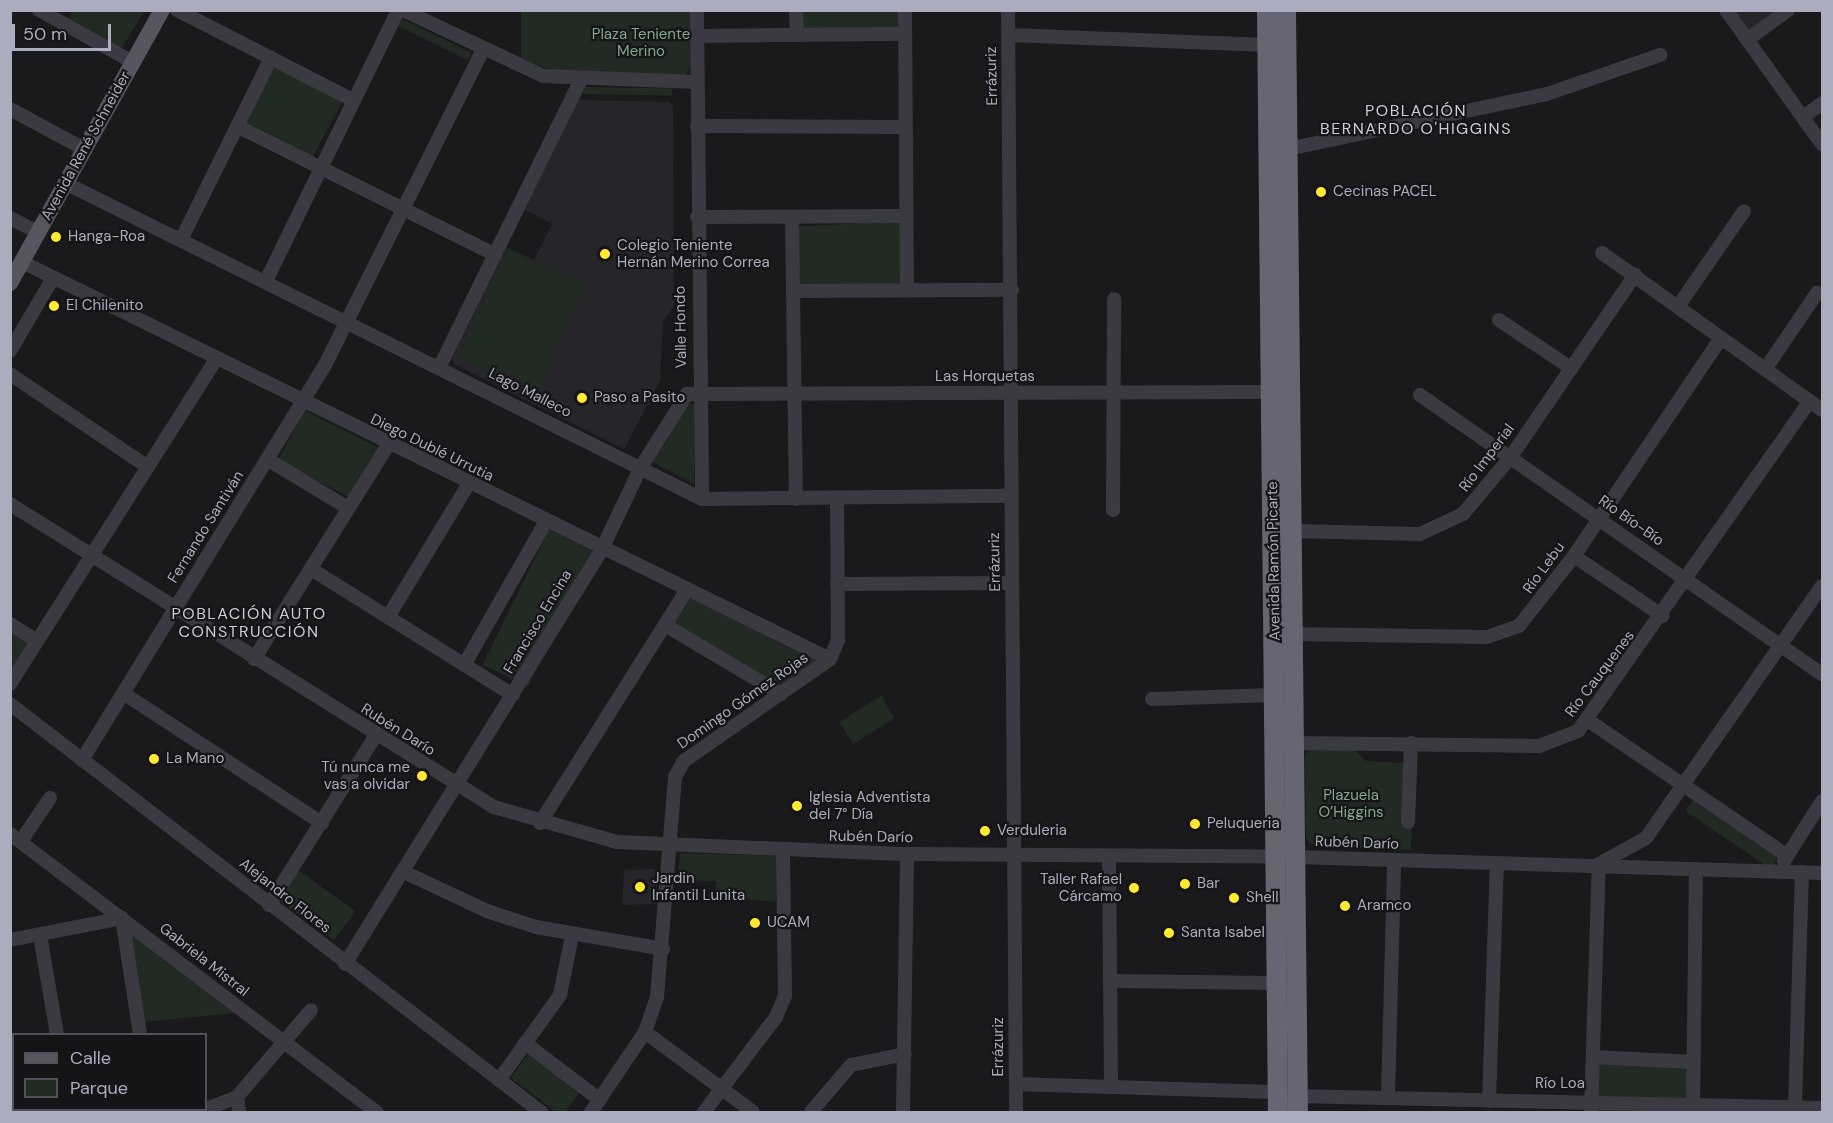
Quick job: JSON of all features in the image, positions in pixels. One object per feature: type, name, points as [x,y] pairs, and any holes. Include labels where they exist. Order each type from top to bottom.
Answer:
[{"type":"highway","name":"Avenida Ramón Picarte","points":[[1267,10],[1275,695],[1287,857],[1298,1104]]},
{"type":"highway","name":"Avenida Ramón Picarte","points":[[1278,1113],[1277,983],[1295,743],[1286,10]]},
{"type":"main road","name":"Avenida René Schneider","points":[[10,283],[162,10]]},
{"type":"street","points":[[39,10],[133,62]]},
{"type":"street","points":[[177,10],[353,100]]},
{"type":"street","name":"Valle Hondo","points":[[697,10],[698,394],[702,499]]},
{"type":"street","points":[[796,10],[797,35]]},
{"type":"street","points":[[905,10],[904,127],[907,290]]},
{"type":"street","name":"Errázuriz","points":[[1008,10],[1012,290],[1011,496],[1016,855],[1016,1113]]},
{"type":"street","points":[[1726,10],[1822,144]]},
{"type":"street","points":[[1747,40],[1788,10]]},
{"type":"street","points":[[266,280],[353,100],[407,12],[483,50],[543,76],[580,81],[697,82]]},
{"type":"street","points":[[697,36],[905,34]]},
{"type":"street","points":[[1008,35],[1267,45]]},
{"type":"street","name":"Fernando Santiván","points":[[82,760],[302,402],[348,321],[483,50]]},
{"type":"street","points":[[1288,149],[1547,94],[1660,55]]},
{"type":"street","points":[[181,240],[271,58]]},
{"type":"street","points":[[440,366],[580,81]]},
{"type":"street","points":[[1803,117],[1822,103]]},
{"type":"street","points":[[10,109],[84,149]]},
{"type":"street","points":[[237,126],[494,254]]},
{"type":"street","points":[[696,126],[904,127]]},
{"type":"street","name":"Lago Malleco","points":[[65,183],[440,366],[702,499],[1011,496]]},
{"type":"street","points":[[1678,305],[1744,211]]},
{"type":"street","points":[[697,217],[905,216]]},
{"type":"street","points":[[792,217],[796,499]]},
{"type":"street","points":[[10,218],[38,232]]},
{"type":"street","points":[[1602,253],[1678,305],[1822,410]]},
{"type":"street","name":"Diego Dublé Urrutia","points":[[22,262],[545,523],[830,659]]},
{"type":"street","name":"Río Imperial","points":[[1292,531],[1432,531],[1463,514],[1510,458],[1635,275]]},
{"type":"street","points":[[10,351],[53,278]]},
{"type":"street","points":[[793,291],[1012,290]]},
{"type":"street","points":[[1766,368],[1817,293]]},
{"type":"street","points":[[1113,510],[1114,299]]},
{"type":"street","points":[[1499,320],[1571,368]]},
{"type":"street","name":"Río Lebu","points":[[1294,634],[1503,634],[1526,621],[1599,519],[1721,338]]},
{"type":"street","points":[[10,684],[216,360]]},
{"type":"street","points":[[10,374],[148,467]]},
{"type":"street","name":"Las Horquetas","points":[[698,394],[1272,392]]},
{"type":"street","name":"Francisco Encina","points":[[345,964],[602,549],[641,467],[687,394],[698,394]]},
{"type":"street","name":"Río Bío-Bío","points":[[1420,395],[1822,674]]},
{"type":"street","name":"Río Cauquenes","points":[[1295,743],[1539,746],[1570,736],[1589,720],[1664,616],[1810,401]]},
{"type":"street","points":[[254,659],[388,445]]},
{"type":"street","points":[[267,459],[348,508]]},
{"type":"street","points":[[388,617],[468,485]]},
{"type":"street","points":[[830,659],[838,640],[837,499]]},
{"type":"street","name":"Rubén Darío","points":[[10,504],[457,785],[540,823],[617,842],[783,851],[1287,857],[1394,862],[1599,864],[1822,873]]},
{"type":"street","points":[[464,665],[545,523]]},
{"type":"street","points":[[1574,555],[1664,616]]},
{"type":"street","points":[[310,569],[513,695]]},
{"type":"street","points":[[837,584],[1012,583]]},
{"type":"street","points":[[1591,1107],[1599,864],[1646,838],[1822,586]]},
{"type":"street","points":[[540,823],[687,590]]},
{"type":"street","points":[[10,624],[37,641]]},
{"type":"street","points":[[665,625],[781,694]]},
{"type":"street","name":"Domingo Gómez Rojas","points":[[591,1113],[645,1032],[657,998],[663,949],[668,846],[675,777],[684,760],[830,659]]},
{"type":"street","points":[[123,693],[322,823]]},
{"type":"street","points":[[1152,699],[1275,695]]},
{"type":"street","name":"Alejandro Flores","points":[[10,704],[541,1113]]},
{"type":"street","points":[[1589,720],[1785,854]]},
{"type":"street","points":[[270,905],[376,735]]},
{"type":"street","points":[[1408,822],[1411,743]]},
{"type":"street","points":[[16,837],[50,798]]},
{"type":"street","points":[[1782,872],[1785,854],[1822,801]]},
{"type":"street","name":"Gabriela Mistral","points":[[16,837],[376,1113]]},
{"type":"street","points":[[704,1113],[776,1017],[785,996],[783,851]]},
{"type":"street","points":[[903,1113],[907,854]]},
{"type":"street","points":[[1110,856],[1113,981],[1111,1085]]},
{"type":"street","points":[[1388,1097],[1394,862]]},
{"type":"street","points":[[1489,1101],[1497,863]]},
{"type":"street","points":[[1693,1109],[1696,869]]},
{"type":"street","points":[[404,872],[487,911],[572,936],[663,949]]},
{"type":"street","points":[[1795,1107],[1802,872]]},
{"type":"street","points":[[10,940],[122,918],[140,1033]]},
{"type":"street","points":[[40,935],[57,1033]]},
{"type":"street","points":[[499,1080],[560,995],[572,936]]},
{"type":"street","points":[[1113,981],[1277,983]]},
{"type":"street","points":[[207,1108],[237,1097],[311,1010]]},
{"type":"street","points":[[645,1032],[753,1113]]},
{"type":"street","points":[[525,1043],[600,1100]]},
{"type":"street","points":[[811,1113],[851,1065],[905,1054]]},
{"type":"street","points":[[1593,1056],[1694,1062]]},
{"type":"street","points":[[1016,1084],[1111,1085],[1277,1092]]},
{"type":"street","points":[[237,1097],[240,1113]]},
{"type":"street","name":"Río Loa","points":[[1298,1104],[1388,1097],[1591,1107],[1822,1108]]},
{"type":"street","points":[[352,1113],[361,1101]]},
{"type":"shaded area","points":[[1733,11],[1780,11],[1749,32]]},
{"type":"shaded area","name":"Colegio Teniente Hernán Merino Correa","points":[[578,100],[669,102],[673,107],[674,306],[663,322],[660,381],[624,449],[454,364],[452,358],[506,247],[534,260],[552,224],[524,209]]},
{"type":"shaded area","name":"Jardin Infantil Lunita","points":[[658,869],[656,904],[622,905],[624,870]]},
{"type":"green space","points":[[73,11],[144,11],[122,48],[68,19]]},
{"type":"green space","name":"Plaza Teniente Merino","points":[[521,11],[690,11],[691,68],[684,76],[550,70],[521,58]]},
{"type":"green space","points":[[801,11],[901,11],[901,32],[801,32]]},
{"type":"green space","points":[[402,19],[471,53],[468,60],[398,26]]},
{"type":"green space","points":[[271,63],[343,101],[312,159],[240,121]]},
{"type":"green space","points":[[583,87],[672,89],[672,96],[583,94]]},
{"type":"green space","points":[[901,221],[904,283],[800,288],[797,226]]},
{"type":"green space","points":[[508,250],[586,286],[536,393],[458,357]]},
{"type":"green space","points":[[685,403],[694,404],[694,484],[651,461]]},
{"type":"green space","points":[[304,410],[379,448],[353,499],[278,461]]},
{"type":"green space","points":[[549,529],[594,551],[528,687],[483,665]]},
{"type":"green space","points":[[690,594],[821,659],[778,688],[670,626]]},
{"type":"green space","points":[[11,629],[32,642],[11,676]]},
{"type":"green space","points":[[881,696],[895,718],[853,744],[839,722]]},
{"type":"green space","name":"Plazuela O’Higgins","points":[[1313,745],[1351,747],[1366,761],[1404,763],[1403,826],[1412,826],[1411,850],[1315,847],[1306,838],[1305,755]]},
{"type":"green space","points":[[1695,797],[1780,854],[1770,868],[1685,811]]},
{"type":"green space","points":[[680,853],[777,856],[776,902],[715,896],[716,881],[678,880]]},
{"type":"green space","points":[[297,869],[355,911],[334,940],[276,898]]},
{"type":"green space","points":[[134,935],[234,1013],[143,1022],[128,938]]},
{"type":"green space","points":[[531,1050],[582,1089],[565,1112],[556,1112],[511,1078]]},
{"type":"green space","points":[[1598,1054],[1688,1059],[1686,1101],[1596,1096]]},
{"type":"green space","points":[[1598,1107],[1682,1109],[1682,1112],[1598,1112]]},
{"type":"place","name":"Cecinas PACEL","points":[[1321,192]]},
{"type":"place","name":"Hanga-Roa","points":[[56,237]]},
{"type":"place","name":"Colegio Teniente Hernán Merino Correa","points":[[605,254]]},
{"type":"place","name":"El Chilenito","points":[[54,306]]},
{"type":"place","name":"Paso a Pasito","points":[[582,398]]},
{"type":"place","name":"La Mano","points":[[154,759]]},
{"type":"place","name":"Tú nunca me vas a olvidar","points":[[422,776]]},
{"type":"place","name":"Iglesia Adventista del 7° Día","points":[[797,806]]},
{"type":"place","name":"Peluqueria","points":[[1195,824]]},
{"type":"place","name":"Verduleria","points":[[985,831]]},
{"type":"place","name":"Bar","points":[[1185,884]]},
{"type":"place","name":"Jardin Infantil Lunita","points":[[640,887]]},
{"type":"place","name":"Taller Rafael Cárcamo","points":[[1134,888]]},
{"type":"place","name":"Shell","points":[[1234,898]]},
{"type":"place","name":"Aramco","points":[[1345,906]]},
{"type":"place","name":"UCAM","points":[[755,923]]},
{"type":"place","name":"Santa Isabel","points":[[1169,933]]},
{"type":"district","name":"POBLACIÓN BERNARDO O'HIGGINS","points":[[1416,120]]},
{"type":"district","name":"POBLACIÓN AUTO CONSTRUCCIÓN","points":[[249,623]]}]
